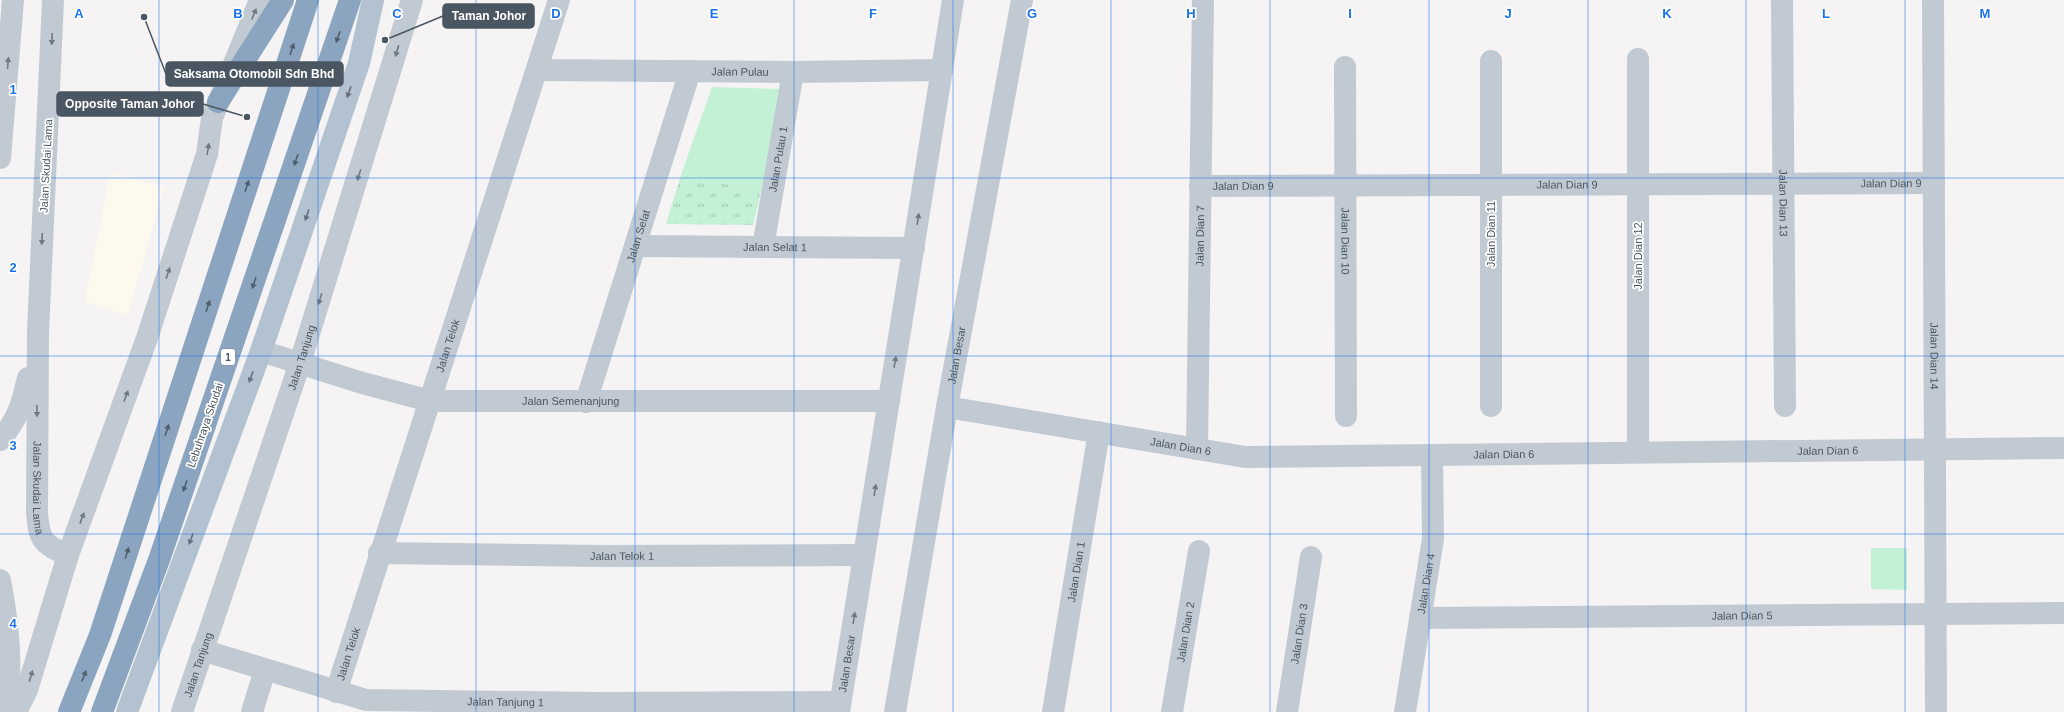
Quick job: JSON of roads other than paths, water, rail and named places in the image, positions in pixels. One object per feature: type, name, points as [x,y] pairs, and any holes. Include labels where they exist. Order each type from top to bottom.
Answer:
[{"type":"highway","points":[[218,102],[284,0]]},
{"type":"highway","points":[[69,712],[100,635],[308,0]]},
{"type":"highway","name":"Lebuhraya Skudai","points":[[102,712],[160,557],[350,0]]},
{"type":"main road","points":[[127,712],[261,351],[359,62],[373,0]]},
{"type":"street","points":[[0,158],[13,0]]},
{"type":"street","name":"Jalan Skudai Lama","points":[[53,0],[38,332],[38,533],[51,548],[68,555]]},
{"type":"street","points":[[16,712],[27,690],[68,555],[147,338],[207,154],[212,118],[260,0]]},
{"type":"street","name":"Jalan Tanjung","points":[[182,712],[300,363],[412,0]]},
{"type":"street","name":"Jalan Telok","points":[[336,692],[379,553],[538,70],[559,0]]},
{"type":"street","name":"Jalan Besar","points":[[840,707],[954,0]]},
{"type":"street","name":"Jalan Besar","points":[[895,712],[947,407],[1022,0]]},
{"type":"street","name":"Jalan Dian 7","points":[[1197,449],[1203,0]]},
{"type":"street","name":"Jalan Dian 13","points":[[1782,0],[1785,406]]},
{"type":"street","name":"Jalan Dian 14","points":[[1933,0],[1936,712]]},
{"type":"street","name":"Jalan Dian 12","points":[[1638,59],[1638,452]]},
{"type":"street","name":"Jalan Dian 11","points":[[1491,61],[1491,406]]},
{"type":"street","name":"Jalan Dian 10","points":[[1345,67],[1346,416]]},
{"type":"street","name":"Jalan Pulau","points":[[538,70],[793,72],[942,70]]},
{"type":"street","name":"Jalan Selat","points":[[586,402],[690,71]]},
{"type":"street","name":"Jalan Pulau 1","points":[[763,247],[793,72]]},
{"type":"street","name":"Jalan Dian 9","points":[[1200,186],[1934,183]]},
{"type":"street","name":"Jalan Selat 1","points":[[636,246],[914,248]]},
{"type":"street","name":"Jalan Skudai Lama","points":[[0,440],[12,427],[22,406],[38,332]]},
{"type":"street","name":"Jalan Semenanjung","points":[[261,351],[359,382],[430,401],[889,401]]},
{"type":"street","name":"Jalan Dian 6","points":[[947,407],[1245,457],[2064,448]]},
{"type":"street","name":"Jalan Dian 1","points":[[1053,712],[1099,432]]},
{"type":"street","name":"Jalan Dian 4","points":[[1405,712],[1433,539],[1432,455]]},
{"type":"street","name":"Jalan Dian 2","points":[[1172,712],[1199,552]]},
{"type":"street","name":"Jalan Telok 1","points":[[379,553],[602,556],[864,555]]},
{"type":"street","name":"Jalan Dian 3","points":[[1287,712],[1311,557]]},
{"type":"street","points":[[0,580],[6,611],[11,661],[8,712]]},
{"type":"street","name":"Jalan Dian 5","points":[[1420,618],[2064,613]]},
{"type":"street","name":"Jalan Tanjung 1","points":[[202,650],[366,700],[840,707]]},
{"type":"street","points":[[252,712],[265,670]]},
{"type":"place","name":"Saksama Otomobil Sdn Bhd","points":[[144,17]]},
{"type":"place","name":"Taman Johor","points":[[385,40]]},
{"type":"place","name":"Opposite Taman Johor","points":[[247,117]]}]
